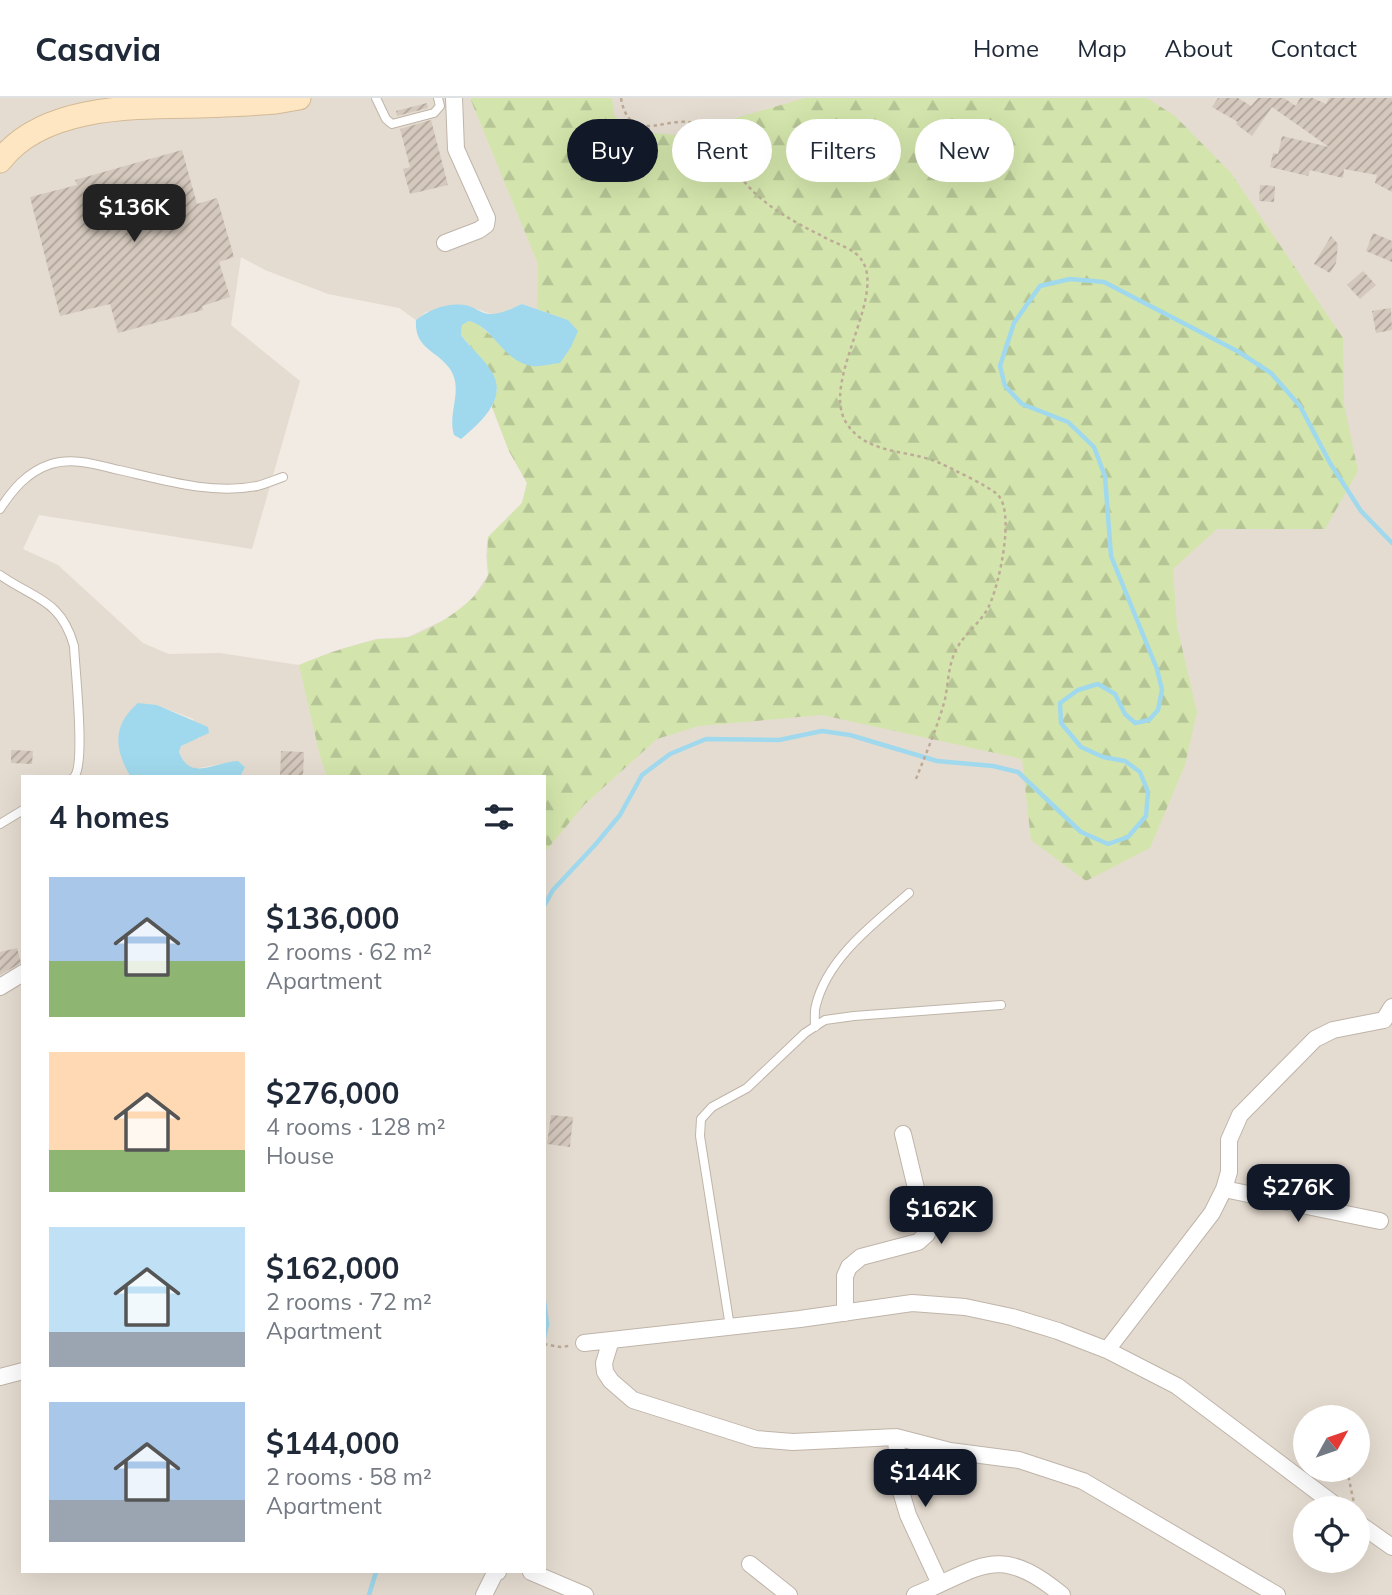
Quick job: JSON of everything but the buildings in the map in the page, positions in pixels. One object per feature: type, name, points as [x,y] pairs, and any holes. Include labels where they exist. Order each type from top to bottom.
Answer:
[{"type":"main road","points":[[0,161],[6,153],[37,130],[101,104],[131,106],[276,102],[299,98]]},
{"type":"street","points":[[445,243],[480,230],[486,225],[487,218],[456,149],[454,98]]},
{"type":"street","points":[[0,987],[21,974]]},
{"type":"street","points":[[1107,1350],[1212,1213],[1229,1172],[1229,1140],[1240,1115],[1315,1039],[1333,1030],[1389,1016]]},
{"type":"street","points":[[845,1313],[845,1276],[849,1267],[861,1256],[918,1242],[927,1234],[903,1134]]},
{"type":"street","points":[[1224,1189],[1380,1221]]},
{"type":"street","points":[[584,1343],[912,1303],[965,1307],[1012,1317],[1107,1350],[1177,1387],[1323,1496]]},
{"type":"street","points":[[611,1340],[604,1363],[605,1372],[611,1381],[633,1400],[756,1439],[793,1443],[895,1437],[950,1451],[1019,1460],[1083,1480],[1267,1592]]},
{"type":"street","points":[[0,1377],[21,1372]]},
{"type":"street","points":[[895,1437],[899,1485],[908,1516],[940,1584]]},
{"type":"street","points":[[1370,1531],[1392,1547]]},
{"type":"street","points":[[915,1595],[970,1570],[996,1563],[1020,1567],[1041,1578],[1062,1595]]},
{"type":"street","points":[[750,1564],[789,1595]]},
{"type":"street","points":[[484,1595],[495,1573]]},
{"type":"street","points":[[532,1573],[546,1587],[584,1595]]},
{"type":"lane","points":[[376,98],[386,119],[392,124],[434,113],[440,106],[438,98]]},
{"type":"lane","points":[[0,509],[13,489],[33,471],[53,463],[79,461],[179,483],[220,489],[257,486],[283,477]]},
{"type":"lane","points":[[0,575],[48,602],[70,632],[74,646],[80,754],[76,775]]},
{"type":"lane","points":[[0,824],[21,811]]},
{"type":"lane","points":[[815,1027],[816,1005],[830,972],[856,940],[909,893]]},
{"type":"lane","points":[[730,1327],[700,1136],[701,1119],[712,1107],[747,1088],[805,1033],[825,1020],[1001,1005]]},
{"type":"path","points":[[621,98],[628,116],[638,125],[652,127],[689,121],[699,125],[708,131],[724,158],[751,189],[793,222],[857,254],[866,271],[867,295],[839,387],[840,405],[846,423],[856,434],[885,450],[921,456],[939,463],[998,495],[1005,506],[1007,523],[998,584],[989,608],[953,656],[944,700],[916,779]]},
{"type":"path","points":[[546,1344],[560,1347]]},
{"type":"shaded area","points":[[0,98],[1392,98],[1392,1595],[0,1595]],"holes":[[[241,257],[265,270],[328,294],[399,308],[416,320],[426,312],[468,306],[491,314],[500,314],[522,304],[568,320],[492,407],[509,451],[527,483],[522,503],[488,537],[488,575],[472,599],[452,616],[408,637],[376,639],[299,665],[220,653],[169,654],[143,643],[58,565],[23,549],[39,515],[252,549],[300,381],[231,325]]]},
{"type":"green space","points":[[470,98],[612,98],[614,115],[618,119],[567,119],[567,182],[658,182],[658,133],[672,135],[672,182],[772,182],[772,119],[732,119],[805,98],[1147,98],[1175,116],[1231,173],[1343,338],[1344,404],[1358,471],[1325,529],[1217,529],[1173,569],[1177,626],[1197,712],[1185,765],[1150,848],[1086,881],[1031,840],[1022,759],[822,715],[699,726],[657,739],[584,805],[546,851],[546,775],[326,775],[299,665],[376,640],[409,637],[430,628],[466,604],[484,585],[488,575],[488,537],[522,503],[527,483],[509,451],[492,407],[497,390],[482,360],[461,335],[462,325],[469,321],[477,323],[490,335],[568,320],[537,309],[538,264]]},
{"type":"water","points":[[522,304],[568,320],[578,331],[571,347],[560,363],[532,366],[513,358],[478,324],[469,321],[462,325],[461,335],[493,374],[496,393],[494,402],[483,419],[461,439],[454,435],[452,427],[456,393],[454,377],[445,363],[422,343],[416,330],[416,320],[434,309],[448,305],[469,306],[494,314]]},
{"type":"water","points":[[138,703],[157,705],[208,727],[209,733],[181,746],[179,752],[184,761],[190,766],[204,768],[238,761],[245,767],[241,775],[130,775],[121,757],[118,738],[130,711]]},
{"type":"waterway","points":[[546,902],[553,890],[620,815],[642,775],[670,754],[706,739],[779,740],[822,731],[850,735],[937,761],[993,766],[1018,772],[1081,832],[1108,844],[1128,837],[1146,816],[1148,792],[1140,772],[1125,761],[1103,757],[1081,747],[1061,723],[1060,703],[1078,690],[1098,684],[1115,694],[1125,714],[1135,723],[1149,720],[1158,710],[1162,690],[1157,669],[1111,556],[1105,476],[1094,447],[1068,422],[1022,404],[1005,386],[1000,366],[1014,323],[1040,286],[1070,279],[1104,282],[1239,352],[1271,373],[1300,406],[1330,463],[1361,511],[1392,543]]},
{"type":"waterway","points":[[546,1316],[546,1329]]},
{"type":"waterway","points":[[369,1595],[376,1573]]}]
